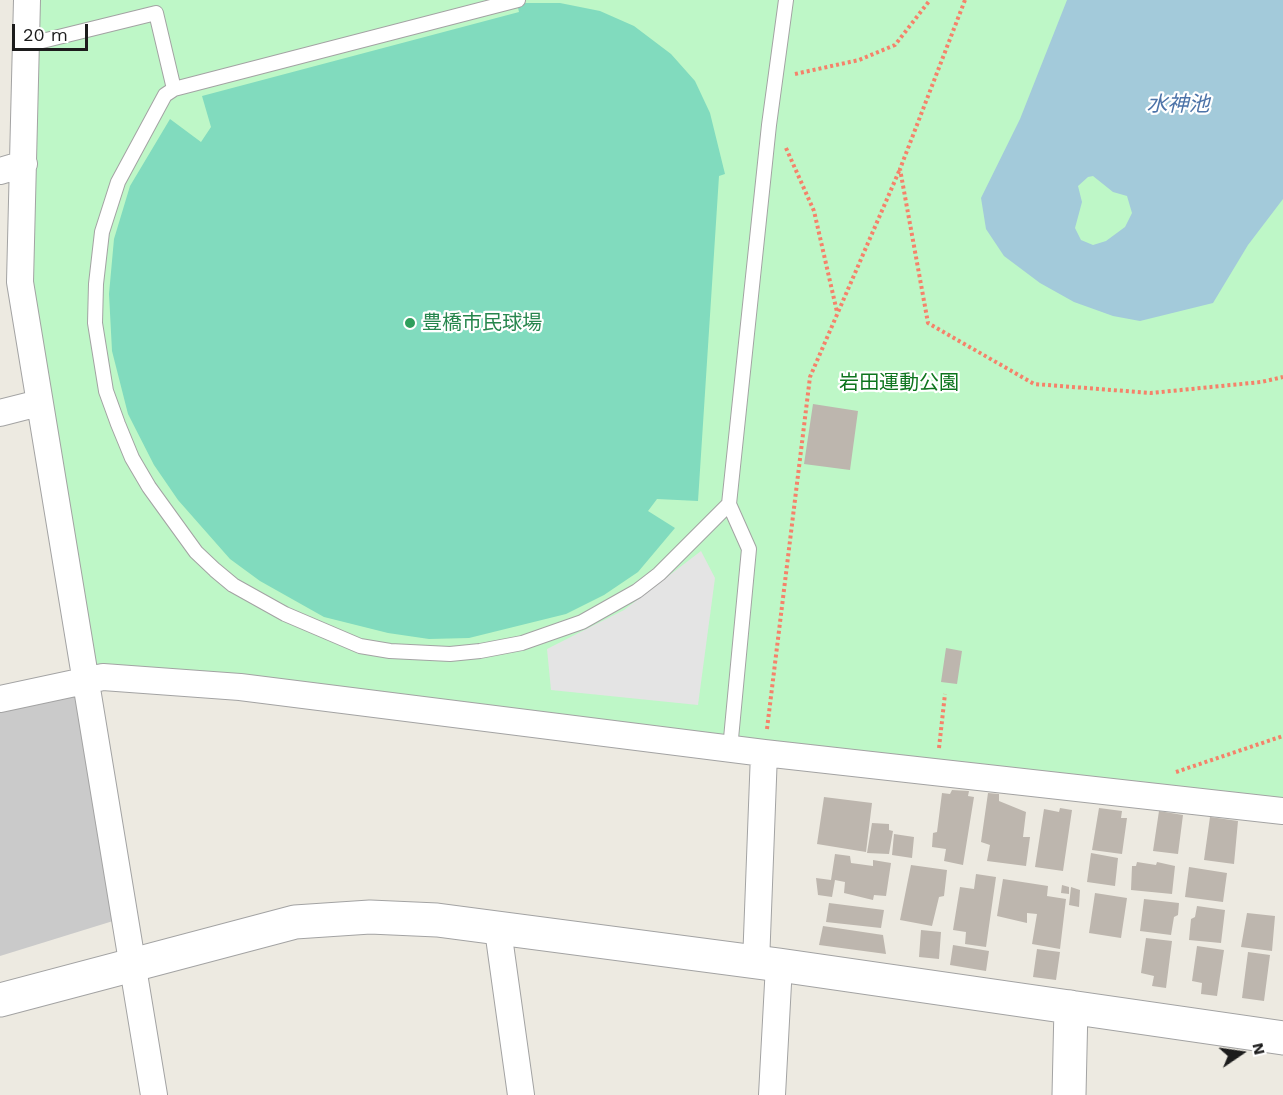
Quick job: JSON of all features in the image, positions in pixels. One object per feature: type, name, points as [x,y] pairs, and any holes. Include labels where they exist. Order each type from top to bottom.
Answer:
[{"type":"street","points":[[27,0],[26,45],[12,167],[20,282],[154,1095]]},
{"type":"street","points":[[0,413],[39,403]]},
{"type":"street","points":[[0,699],[103,677],[242,687],[730,749],[1283,811]]},
{"type":"street","points":[[764,753],[772,1095]]},
{"type":"street","points":[[0,1000],[295,922],[370,917],[437,921],[768,964],[1283,1038]]},
{"type":"street","points":[[498,930],[521,1095]]},
{"type":"street","points":[[1070,1095],[1071,1007]]},
{"type":"lane","points":[[518,0],[174,89],[165,95],[118,182],[102,232],[96,285],[98,351],[106,391],[118,424],[149,487],[196,552],[233,585],[285,614],[360,646],[417,653],[480,651],[544,636],[582,622],[620,602],[659,574],[729,504]]},
{"type":"lane","points":[[730,749],[749,549],[729,504],[769,125],[786,0]]},
{"type":"lane","points":[[26,45],[156,13],[174,89]]},
{"type":"path","points":[[775,79],[860,60],[895,45],[930,0]]},
{"type":"path","points":[[764,753],[810,377],[900,169],[965,0]]},
{"type":"path","points":[[769,125],[789,152],[814,211],[837,312]]},
{"type":"path","points":[[900,169],[928,323],[969,349],[1034,384],[1151,393],[1261,382],[1283,377]]},
{"type":"path","points":[[936,773],[945,694]]},
{"type":"path","points":[[1173,773],[1283,736]]},
{"type":"shaded area","points":[[701,551],[715,578],[698,705],[551,690],[547,649],[624,610]]},
{"type":"shaded area","points":[[69,692],[78,699],[113,921],[0,956],[0,710]]},
{"type":"green space","name":"岩田運動公園","points":[[27,0],[1283,0],[1283,809],[85,679],[20,282]]},
{"type":"green space","name":"豊橋市民球場","points":[[517,3],[560,3],[600,11],[634,26],[671,54],[695,81],[710,113],[725,174],[719,176],[698,501],[657,499],[648,511],[675,528],[638,572],[604,595],[566,614],[469,638],[429,639],[388,633],[324,617],[260,581],[230,559],[178,500],[154,465],[128,414],[112,351],[109,294],[114,239],[130,186],[170,119],[201,142],[211,127],[202,96],[519,12]]},
{"type":"water","name":"水神池","points":[[1067,0],[1283,0],[1283,199],[1248,245],[1213,303],[1140,321],[1113,316],[1074,302],[1040,283],[1004,256],[986,229],[981,198],[1020,119]],"holes":[[[1093,176],[1113,192],[1127,196],[1132,213],[1125,227],[1106,241],[1093,245],[1081,240],[1075,228],[1082,202],[1078,186],[1088,177]]]},
{"type":"building","points":[[813,404],[858,411],[850,470],[804,464]]},
{"type":"building","points":[[946,648],[962,651],[957,684],[941,682]]},
{"type":"building","points":[[952,790],[969,791],[968,796],[974,797],[963,865],[944,861],[946,849],[932,847],[933,833],[937,832],[942,793],[950,794]]},
{"type":"building","points":[[988,793],[999,794],[999,801],[1026,812],[1023,837],[1030,837],[1026,866],[987,861],[990,845],[981,842]]},
{"type":"building","points":[[824,797],[872,803],[866,852],[817,844]]},
{"type":"building","points":[[1060,808],[1072,810],[1063,871],[1035,867],[1044,809],[1059,812]]},
{"type":"building","points":[[1099,808],[1122,811],[1121,818],[1127,818],[1122,854],[1092,850]]},
{"type":"building","points":[[1159,811],[1183,815],[1178,854],[1153,851]]},
{"type":"building","points":[[1210,817],[1238,821],[1234,864],[1204,860]]},
{"type":"building","points":[[872,823],[889,824],[889,830],[893,831],[889,854],[867,853]]},
{"type":"building","points":[[894,834],[914,837],[912,858],[892,855]]},
{"type":"building","points":[[1091,853],[1118,858],[1115,886],[1087,882]]},
{"type":"building","points":[[835,854],[850,856],[851,863],[873,866],[873,860],[891,863],[886,896],[874,895],[873,900],[844,893],[845,882],[835,880],[832,897],[818,895],[816,878],[831,880]]},
{"type":"building","points":[[1137,862],[1156,865],[1157,862],[1175,866],[1172,894],[1131,890],[1132,866],[1136,866]]},
{"type":"building","points":[[911,865],[947,870],[944,896],[939,897],[932,926],[900,920]]},
{"type":"building","points":[[1189,867],[1227,873],[1223,902],[1185,897]]},
{"type":"building","points":[[976,874],[996,877],[986,947],[965,944],[966,932],[953,930],[960,887],[974,889]]},
{"type":"building","points":[[1003,879],[1048,886],[1047,896],[1066,899],[1060,949],[1032,944],[1037,914],[1027,913],[1027,923],[997,916]]},
{"type":"building","points":[[1062,885],[1069,887],[1069,894],[1061,893]]},
{"type":"building","points":[[1071,887],[1080,890],[1079,907],[1069,905]]},
{"type":"building","points":[[1095,893],[1127,898],[1121,938],[1089,933]]},
{"type":"building","points":[[1144,899],[1179,903],[1178,915],[1174,917],[1171,935],[1140,931]]},
{"type":"building","points":[[829,903],[884,910],[881,928],[826,922]]},
{"type":"building","points":[[1197,906],[1225,910],[1221,943],[1189,940],[1191,919],[1195,917]]},
{"type":"building","points":[[1247,913],[1275,916],[1272,951],[1241,947]]},
{"type":"building","points":[[823,926],[883,935],[886,954],[819,945]]},
{"type":"building","points":[[921,930],[941,932],[939,959],[919,957]]},
{"type":"building","points":[[1146,938],[1172,941],[1166,988],[1152,986],[1154,976],[1141,973]]},
{"type":"building","points":[[953,945],[989,951],[986,971],[950,965]]},
{"type":"building","points":[[1197,946],[1224,950],[1217,996],[1201,994],[1202,983],[1192,981]]},
{"type":"building","points":[[1037,949],[1060,952],[1056,980],[1033,977]]},
{"type":"building","points":[[1248,952],[1270,955],[1264,1001],[1242,998]]},
{"type":"place","name":"豊橋市民球場","points":[[410,323]]}]
